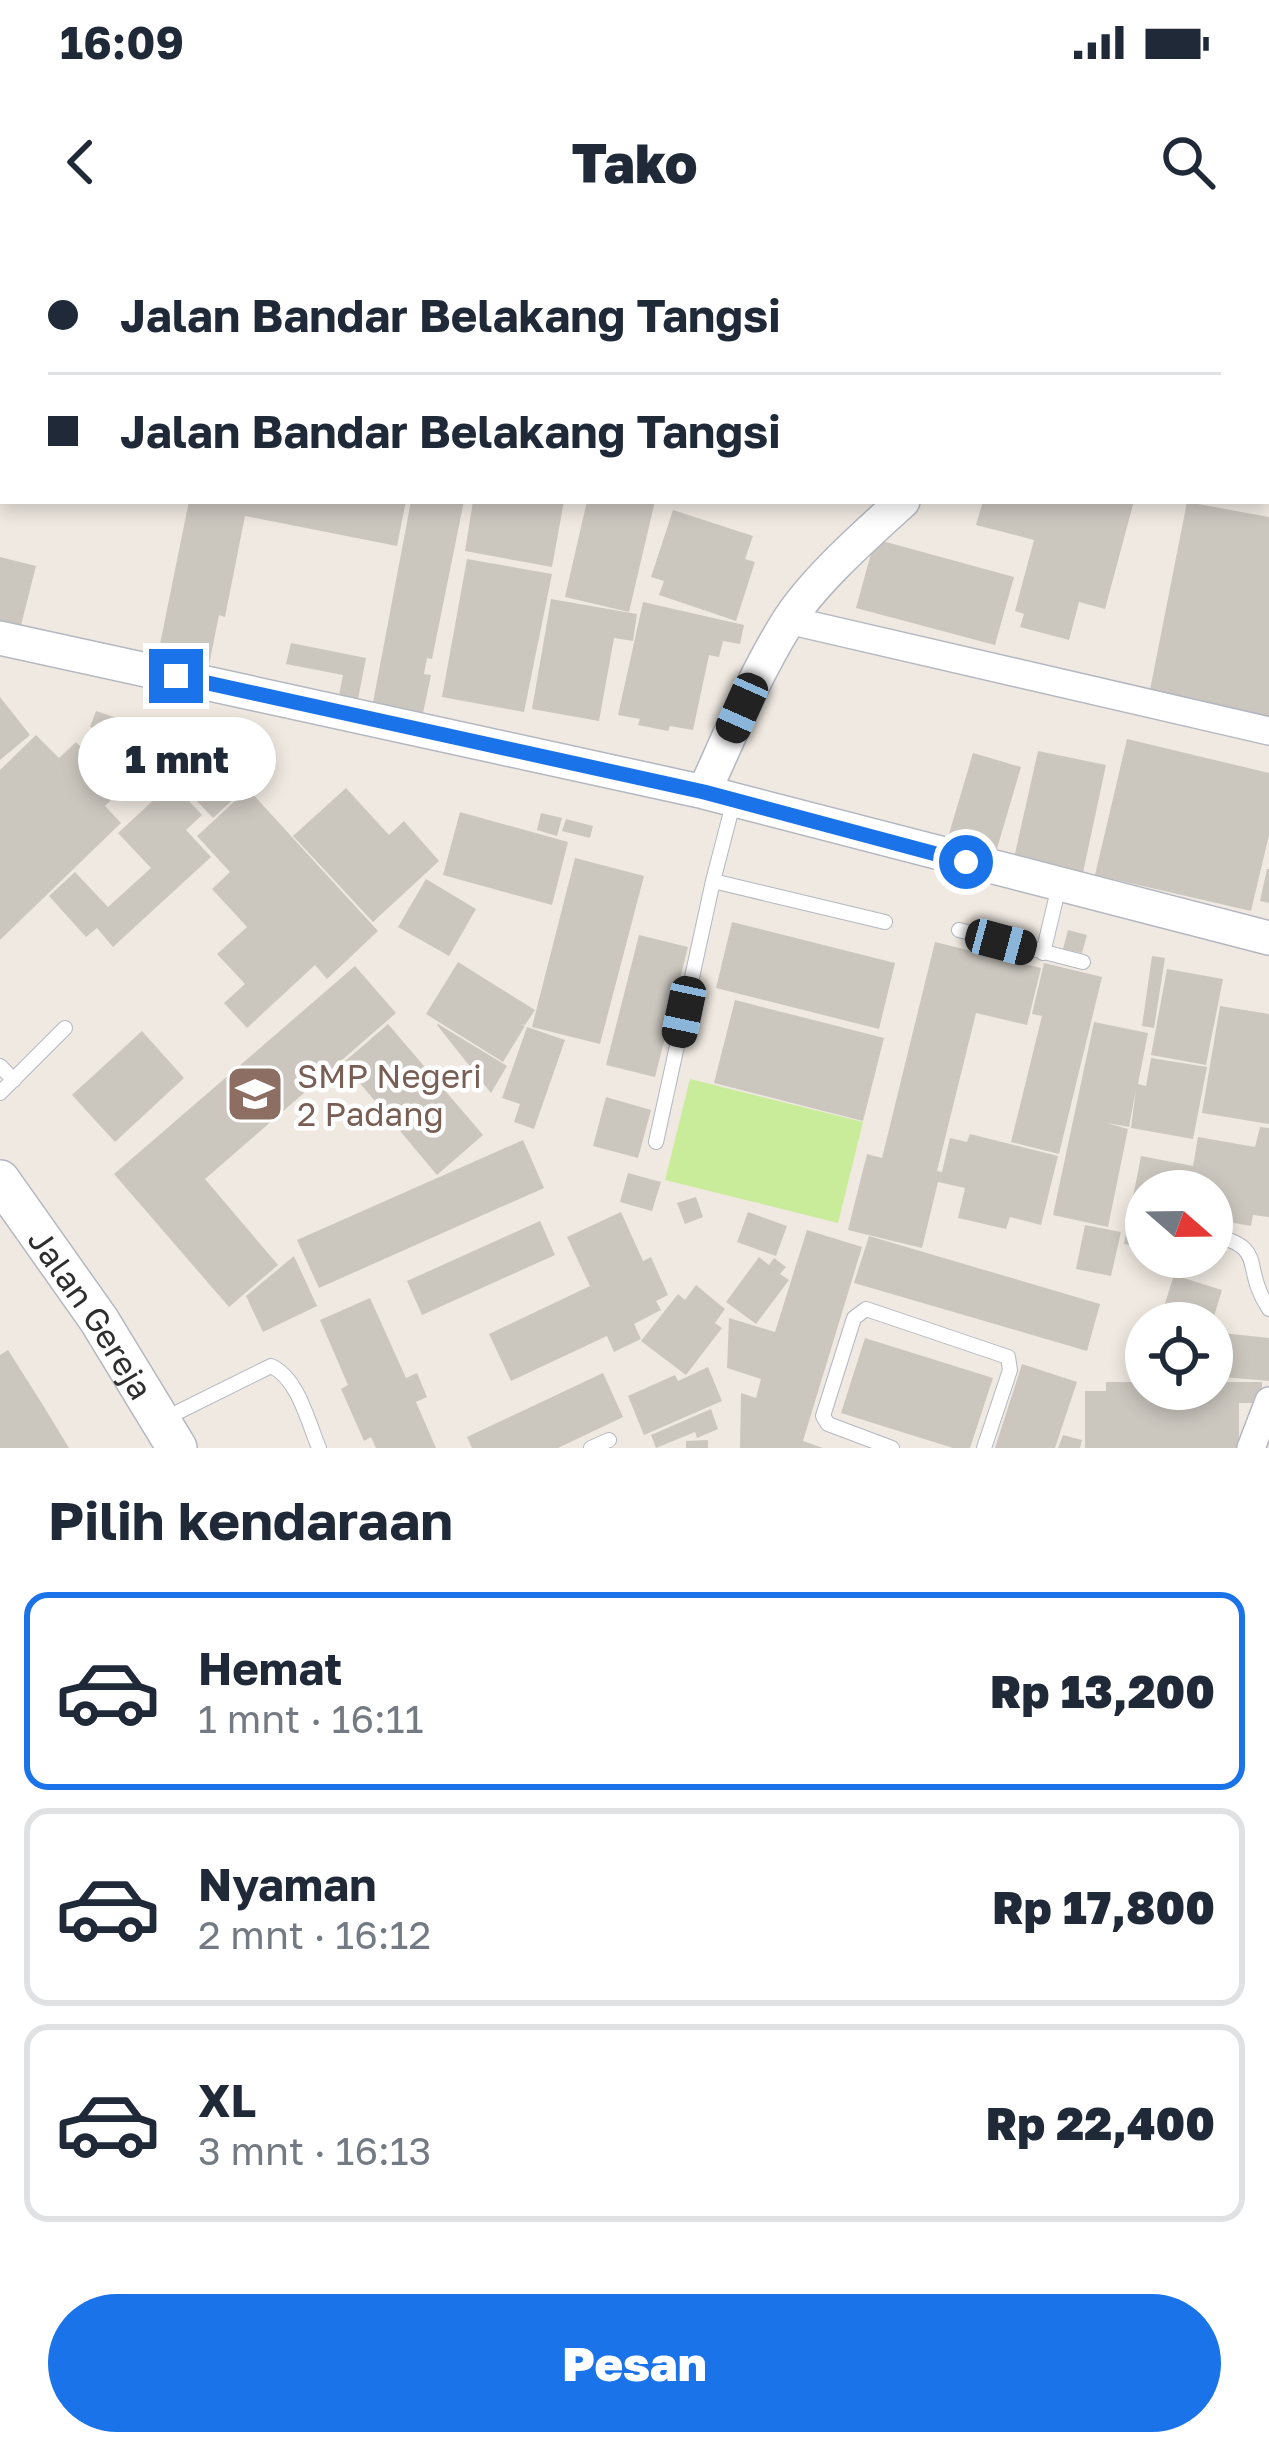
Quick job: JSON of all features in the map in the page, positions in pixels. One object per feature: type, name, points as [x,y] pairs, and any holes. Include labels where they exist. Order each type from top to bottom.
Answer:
[{"type":"main road","name":"Jalan Gereja","points":[[0,1180],[99,1320],[166,1439]]},
{"type":"street","points":[[719,796],[742,708],[788,620],[850,550],[900,504]]},
{"type":"street","points":[[788,620],[1269,731]]},
{"type":"street","points":[[0,638],[719,796],[1269,938]]},
{"type":"street","points":[[1251,1448],[1269,1401]]},
{"type":"lane","points":[[656,1142],[712,881],[719,796]]},
{"type":"lane","points":[[712,881],[885,922]]},
{"type":"lane","points":[[1043,953],[1059,886]]},
{"type":"lane","points":[[959,930],[1083,962]]},
{"type":"lane","points":[[0,1093],[65,1028]]},
{"type":"lane","points":[[0,1066],[14,1080]]},
{"type":"lane","points":[[1233,1238],[1249,1241],[1259,1252],[1262,1297],[1269,1309]]},
{"type":"lane","points":[[892,1448],[828,1424],[824,1416],[854,1318],[866,1309],[1008,1357],[1010,1370],[984,1448]]},
{"type":"lane","points":[[166,1439],[271,1366],[291,1383],[319,1448]]},
{"type":"lane","points":[[591,1448],[609,1440]]},
{"type":"green space","points":[[690,1079],[863,1122],[838,1223],[665,1180]]},
{"type":"building","points":[[188,504],[405,504],[397,546],[245,516],[225,617],[219,615],[209,665],[158,654]]},
{"type":"building","points":[[410,504],[463,504],[432,659],[427,658],[424,674],[431,675],[421,723],[371,713]]},
{"type":"building","points":[[473,504],[563,504],[552,567],[465,551]]},
{"type":"building","points":[[586,504],[654,504],[629,612],[565,597]]},
{"type":"building","points":[[982,504],[1133,504],[1105,609],[1079,602],[1069,640],[1020,627],[1024,614],[1015,611],[1034,540],[976,525]]},
{"type":"building","points":[[1187,504],[1269,517],[1269,719],[1149,695]]},
{"type":"building","points":[[673,510],[753,536],[745,559],[755,562],[736,621],[659,595],[664,581],[651,577]]},
{"type":"building","points":[[875,539],[1014,577],[995,645],[856,608]]},
{"type":"building","points":[[0,557],[36,566],[18,637],[0,632]]},
{"type":"building","points":[[467,559],[552,574],[524,712],[442,697]]},
{"type":"building","points":[[551,599],[637,614],[633,641],[614,638],[599,721],[532,709]]},
{"type":"building","points":[[643,602],[744,625],[740,644],[723,641],[719,657],[709,655],[693,730],[638,725],[640,719],[618,715]]},
{"type":"building","points":[[291,643],[366,658],[358,699],[339,695],[343,675],[286,664]]},
{"type":"building","points":[[0,697],[30,735],[0,760]]},
{"type":"building","points":[[96,711],[155,731],[149,747],[90,727]]},
{"type":"building","points":[[167,732],[209,747],[169,783],[153,764],[130,784],[121,774]]},
{"type":"building","points":[[36,735],[59,758],[76,742],[122,789],[105,806],[121,823],[0,940],[0,770]]},
{"type":"building","points":[[1127,739],[1269,773],[1269,835],[1251,911],[1095,875]]},
{"type":"building","points":[[211,747],[243,748],[264,771],[213,818],[193,797],[208,783],[192,765]]},
{"type":"building","points":[[1038,751],[1106,765],[1081,882],[1012,867]]},
{"type":"building","points":[[973,753],[1021,767],[994,859],[946,844]]},
{"type":"building","points":[[172,783],[202,815],[186,830],[211,857],[113,947],[97,928],[86,937],[49,896],[75,872],[108,907],[151,868],[118,833]]},
{"type":"building","points":[[346,788],[389,835],[404,821],[439,861],[373,922],[293,836]]},
{"type":"building","points":[[248,789],[378,931],[327,979],[315,965],[247,1028],[224,1003],[245,984],[217,954],[247,927],[212,889],[230,872],[197,836]]},
{"type":"building","points":[[460,812],[568,842],[552,905],[443,875]]},
{"type":"building","points":[[541,813],[562,818],[557,836],[537,830]]},
{"type":"building","points":[[566,819],[593,826],[590,838],[562,831]]},
{"type":"building","points":[[575,858],[644,876],[600,1044],[532,1027]]},
{"type":"building","points":[[1269,869],[1269,903],[1260,901]]},
{"type":"building","points":[[426,879],[476,909],[449,956],[398,927]]},
{"type":"building","points":[[732,922],[895,963],[879,1029],[716,988]]},
{"type":"building","points":[[1068,930],[1087,935],[1082,953],[1063,949]]},
{"type":"building","points":[[639,935],[688,947],[655,1077],[606,1065]]},
{"type":"building","points":[[935,942],[1041,968],[1027,1025],[976,1013],[937,1171],[942,1172],[950,1138],[967,1142],[970,1134],[1058,1156],[1041,1225],[1010,1217],[1006,1229],[958,1218],[965,1188],[938,1182],[922,1248],[848,1230],[867,1154],[882,1158]]},
{"type":"building","points":[[1152,956],[1165,958],[1154,1028],[1142,1026]]},
{"type":"building","points":[[458,962],[535,1010],[525,1025],[520,1024],[525,1026],[503,1062],[426,1014]]},
{"type":"building","points":[[1044,963],[1102,977],[1059,1154],[1011,1142],[1042,1016],[1032,1014]]},
{"type":"building","name":"SMP Negeri 2 Padang","points":[[355,966],[396,1013],[205,1179],[278,1265],[229,1307],[114,1174]]},
{"type":"building","points":[[1167,969],[1223,979],[1206,1065],[1151,1055]]},
{"type":"building","points":[[735,1000],[884,1038],[863,1121],[714,1083]]},
{"type":"building","points":[[1220,1006],[1269,1014],[1269,1124],[1202,1113]]},
{"type":"building","points":[[1094,1022],[1148,1033],[1138,1084],[1146,1086],[1151,1058],[1207,1067],[1193,1139],[1131,1128],[1136,1089],[1129,1127],[1107,1123],[1128,1129],[1108,1227],[1053,1215]]},
{"type":"building","name":"SMP Negeri 2 Padang","points":[[388,1024],[483,1135],[437,1175],[343,1063]]},
{"type":"building","points":[[437,1025],[507,1066],[491,1093]]},
{"type":"building","points":[[527,1027],[565,1040],[534,1129],[514,1122],[520,1104],[502,1098]]},
{"type":"building","points":[[142,1031],[184,1078],[115,1142],[72,1095]]},
{"type":"building","points":[[606,1097],[651,1110],[638,1158],[593,1146]]},
{"type":"building","points":[[1260,1127],[1269,1128],[1269,1217],[1253,1215],[1251,1226],[1233,1223],[1233,1170],[1138,1170],[1141,1156],[1193,1166],[1198,1137],[1255,1147]]},
{"type":"building","name":"SMP Negeri 2 Padang","points":[[523,1140],[544,1188],[319,1288],[297,1240]]},
{"type":"building","points":[[628,1173],[661,1182],[652,1211],[620,1202]]},
{"type":"building","points":[[696,1197],[703,1217],[685,1224],[677,1203]]},
{"type":"building","points":[[621,1212],[643,1261],[651,1257],[668,1295],[656,1301],[661,1310],[634,1324],[641,1339],[614,1352],[607,1336],[511,1381],[489,1334],[590,1286],[567,1237]]},
{"type":"building","points":[[748,1212],[787,1226],[776,1256],[737,1242]]},
{"type":"building","points":[[540,1221],[555,1255],[422,1315],[407,1281]]},
{"type":"building","points":[[1085,1225],[1121,1232],[1111,1276],[1076,1269]]},
{"type":"building","points":[[807,1230],[862,1247],[803,1441],[823,1448],[740,1448],[741,1393],[756,1398],[761,1379],[727,1368],[729,1318],[775,1332]]},
{"type":"building","points":[[869,1236],[1100,1304],[1087,1351],[854,1283]]},
{"type":"building","points":[[294,1256],[317,1306],[263,1332],[246,1296]]},
{"type":"building","points":[[759,1257],[769,1265],[774,1258],[786,1267],[780,1274],[789,1280],[756,1324],[726,1302]]},
{"type":"building","points":[[1173,1278],[1222,1290],[1218,1302],[1165,1302]]},
{"type":"building","points":[[696,1285],[725,1309],[715,1323],[722,1328],[686,1375],[641,1341],[678,1294],[685,1300]]},
{"type":"building","points":[[370,1298],[406,1378],[417,1373],[427,1397],[416,1402],[436,1448],[376,1448],[371,1437],[364,1441],[341,1389],[348,1385],[320,1320]]},
{"type":"building","points":[[1233,1334],[1269,1338],[1269,1381],[1233,1378]]},
{"type":"building","points":[[865,1338],[993,1378],[970,1448],[953,1448],[841,1413]]},
{"type":"building","points":[[8,1350],[69,1448],[0,1448],[0,1355]]},
{"type":"building","points":[[1022,1364],[1077,1382],[1055,1448],[995,1448]]},
{"type":"building","points":[[708,1367],[722,1401],[644,1435],[628,1396],[675,1375],[678,1381]]},
{"type":"building","points":[[603,1373],[623,1417],[558,1448],[472,1448],[467,1437]]},
{"type":"building","points":[[1106,1382],[1125,1382],[1125,1410],[1233,1410],[1233,1382],[1262,1382],[1262,1403],[1239,1403],[1239,1448],[1085,1448],[1085,1391],[1106,1391]]},
{"type":"building","points":[[711,1409],[718,1429],[697,1438],[695,1432],[656,1448],[651,1435]]},
{"type":"building","points":[[1063,1435],[1082,1440],[1080,1448],[1058,1448]]},
{"type":"building","points":[[708,1440],[708,1448],[686,1448],[686,1441]]},
{"type":"place","name":"SMP Negeri 2 Padang","points":[[255,1094]]},
{"type":"route","points":[[176,676],[704,792],[966,862]]}]
